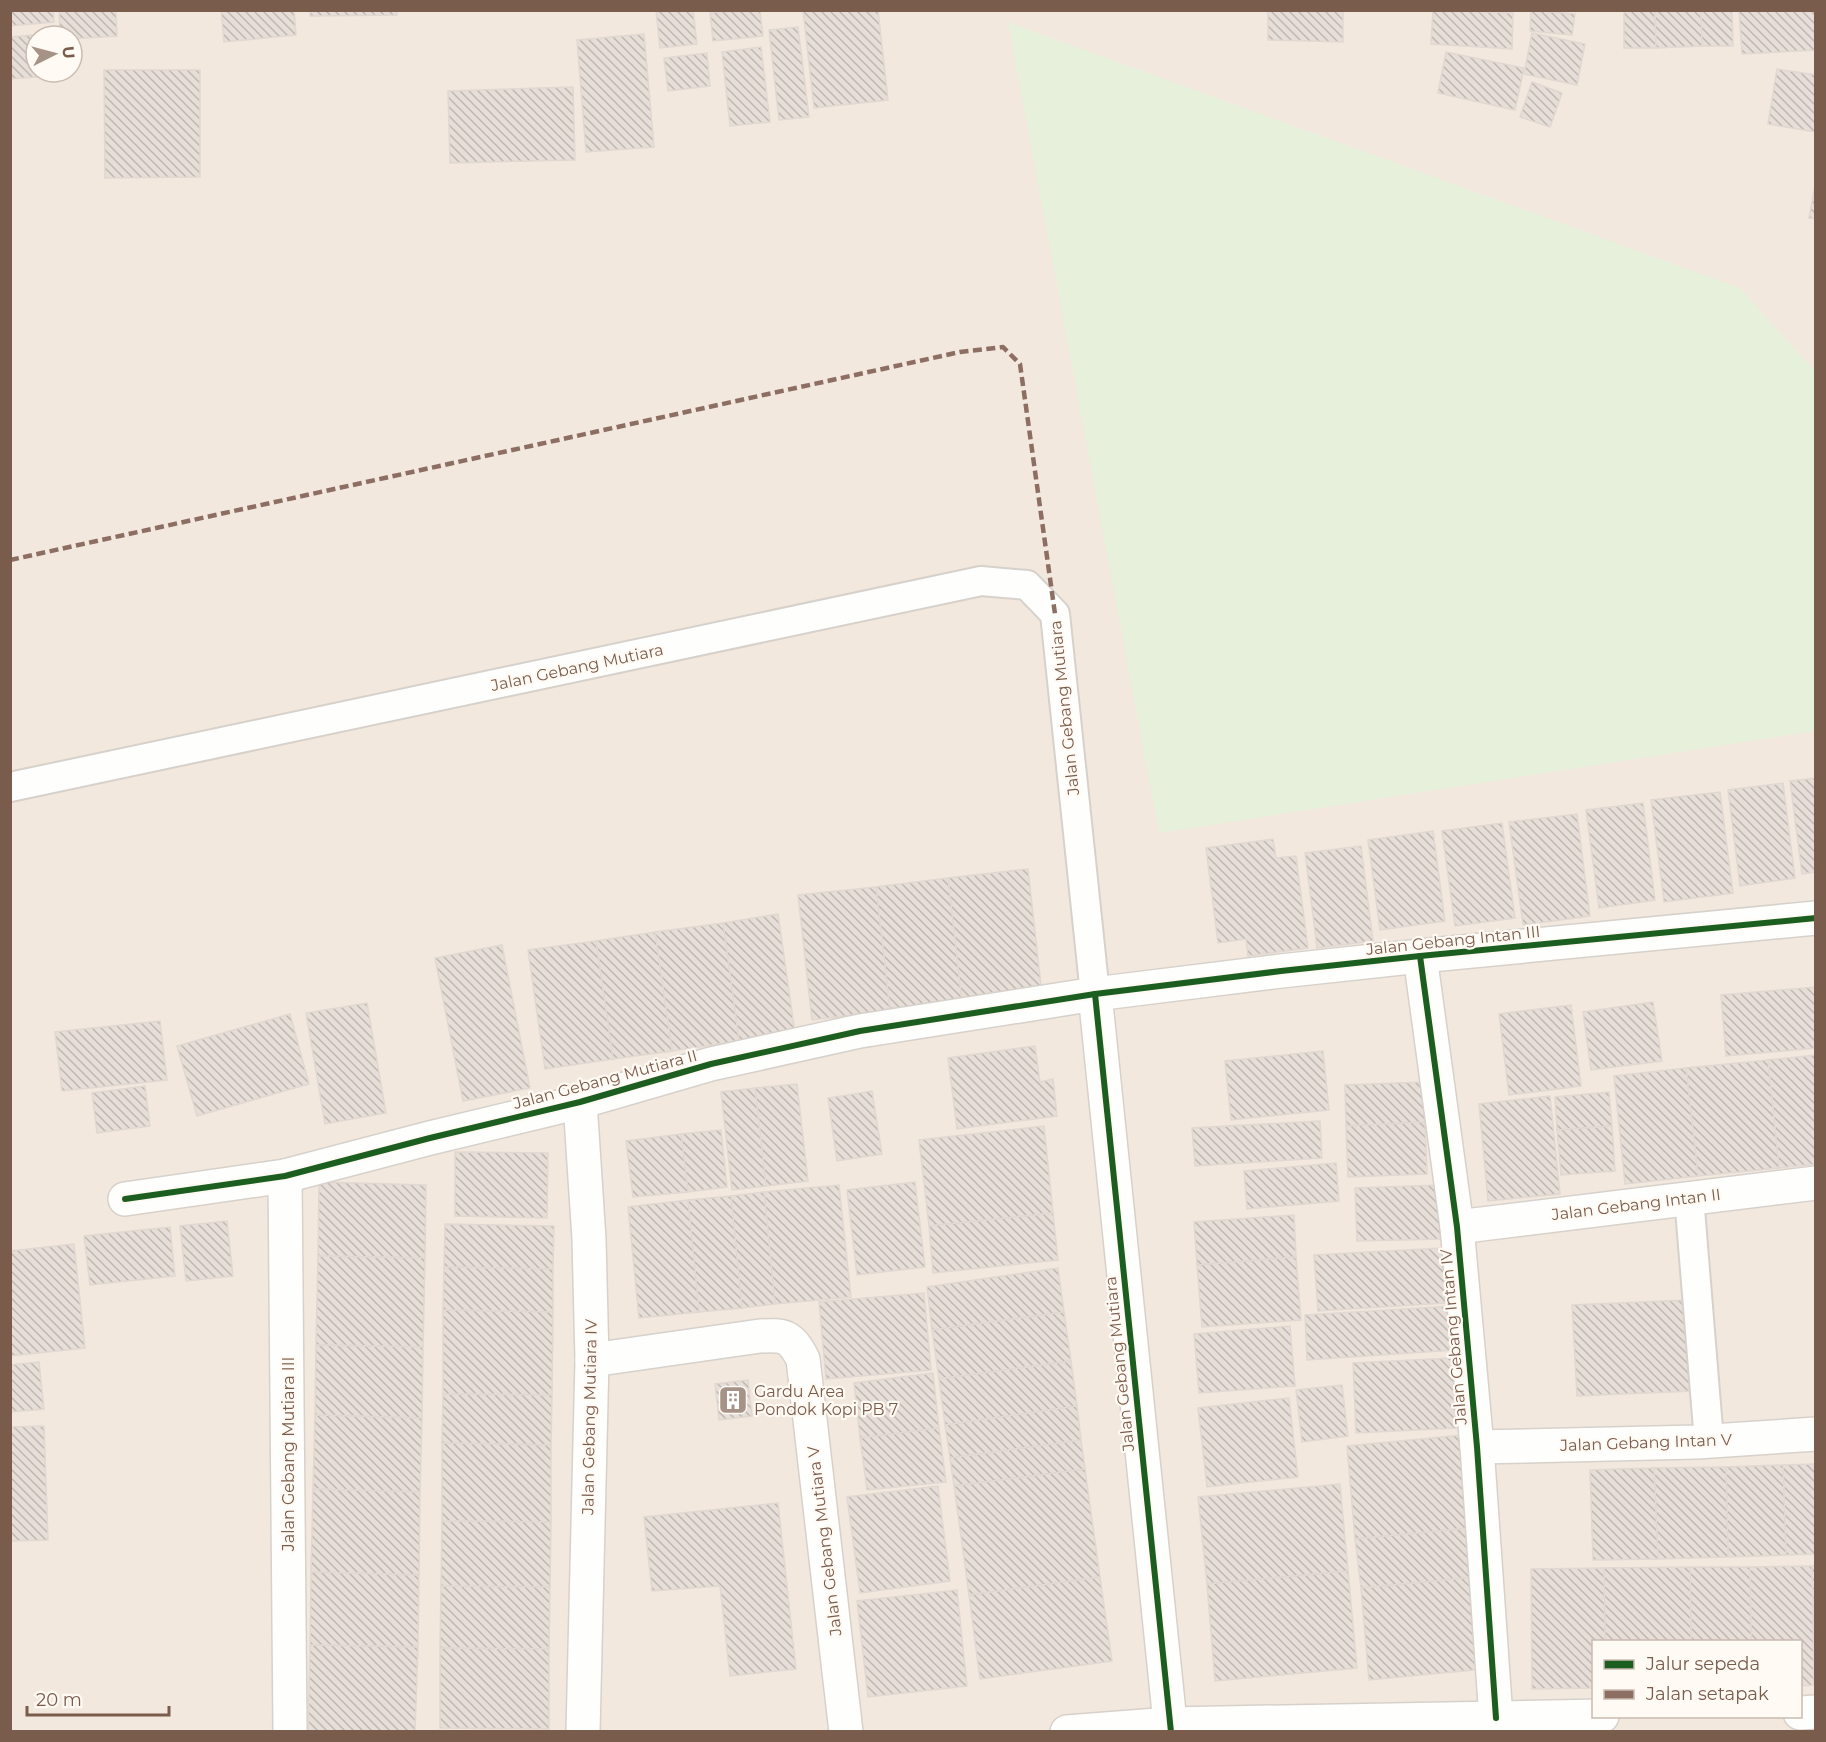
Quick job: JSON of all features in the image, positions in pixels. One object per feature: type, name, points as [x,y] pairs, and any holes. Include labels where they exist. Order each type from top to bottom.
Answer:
[{"type":"street","name":"Jalan Gebang Intan III","points":[[1095,994],[1420,956],[1815,918]]},
{"type":"street","name":"Jalan Gebang Intan IV","points":[[1420,956],[1457,1227],[1477,1447],[1496,1718]]},
{"type":"street","name":"Jalan Gebang Mutiara II","points":[[125,1199],[285,1176],[579,1102],[711,1064],[860,1031],[1095,994]]},
{"type":"street","name":"Jalan Gebang Mutiara","points":[[1095,994],[1170,1728]]},
{"type":"street","name":"Jalan Gebang Mutiara IV","points":[[579,1102],[589,1239],[592,1360],[583,1731]]},
{"type":"street","name":"Jalan Gebang Mutiara III","points":[[285,1176],[290,1731]]},
{"type":"street","name":"Jalan Gebang Intan II","points":[[1457,1227],[1815,1183]]},
{"type":"street","name":"Jalan Gebang Mutiara V","points":[[592,1360],[760,1336],[779,1336],[794,1342],[803,1359],[846,1731]]},
{"type":"street","name":"Jalan Gebang Intan V","points":[[1477,1447],[1709,1440],[1815,1434]]},
{"type":"street","points":[[1067,1731],[1592,1716]]},
{"type":"lane","name":"Jalan Gebang Mutiara","points":[[10,787],[981,581],[1027,585],[1055,614],[1095,994]]},
{"type":"lane","points":[[1689,1197],[1709,1440]]},
{"type":"shaded area","points":[[11,11],[1815,11],[1815,1731],[11,1732]]},
{"type":"green space","points":[[1008,22],[1740,288],[1815,371],[1815,731],[1159,833]]},
{"type":"building","points":[[10,10],[53,10],[54,22],[10,26]]},
{"type":"building","points":[[59,10],[116,10],[117,36],[84,38],[84,24],[60,24]]},
{"type":"building","points":[[221,10],[294,10],[296,35],[224,42]]},
{"type":"building","points":[[310,10],[397,10],[397,15],[310,16]]},
{"type":"building","points":[[656,10],[693,10],[697,44],[660,48]]},
{"type":"building","points":[[760,10],[763,36],[713,41],[710,13]]},
{"type":"building","points":[[803,10],[878,10],[888,100],[814,108]]},
{"type":"building","points":[[1268,10],[1343,10],[1343,42],[1268,40]]},
{"type":"building","points":[[1433,10],[1513,13],[1512,49],[1431,44]]},
{"type":"building","points":[[1531,10],[1575,14],[1572,35],[1530,31]]},
{"type":"building","points":[[1624,10],[1655,10],[1656,48],[1624,48]]},
{"type":"building","points":[[1655,10],[1701,10],[1702,46],[1656,48]]},
{"type":"building","points":[[1701,10],[1732,10],[1733,46],[1702,46]]},
{"type":"building","points":[[1739,10],[1816,10],[1816,50],[1742,54]]},
{"type":"building","points":[[798,27],[809,117],[779,120],[769,30]]},
{"type":"building","points":[[1532,33],[1585,44],[1577,85],[1524,74]]},
{"type":"building","points":[[644,34],[654,147],[586,152],[577,40]]},
{"type":"building","points":[[24,36],[24,78],[10,79],[10,37]]},
{"type":"building","points":[[761,47],[770,122],[730,126],[722,52]]},
{"type":"building","points":[[1446,52],[1524,68],[1515,110],[1438,93]]},
{"type":"building","points":[[707,53],[710,86],[668,91],[664,58]]},
{"type":"building","points":[[1777,69],[1816,75],[1816,132],[1768,124]]},
{"type":"building","points":[[104,70],[200,70],[200,177],[105,178]]},
{"type":"building","points":[[1532,82],[1562,93],[1550,127],[1520,117]]},
{"type":"building","points":[[573,87],[575,160],[450,163],[448,91]]},
{"type":"building","points":[[1816,180],[1816,219],[1809,218]]},
{"type":"building","points":[[1816,778],[1816,872],[1802,874],[1790,781]]},
{"type":"building","points":[[1783,783],[1795,878],[1740,886],[1728,790]]},
{"type":"building","points":[[1720,792],[1733,893],[1664,902],[1651,800]]},
{"type":"building","points":[[1643,803],[1655,900],[1599,908],[1586,810]]},
{"type":"building","points":[[1577,814],[1590,916],[1523,925],[1509,822]]},
{"type":"building","points":[[1502,823],[1515,918],[1455,926],[1442,831]]},
{"type":"building","points":[[1433,831],[1445,921],[1380,930],[1368,840]]},
{"type":"building","points":[[1273,839],[1276,858],[1296,856],[1308,948],[1248,956],[1246,939],[1218,943],[1206,848]]},
{"type":"building","points":[[1361,846],[1373,941],[1317,948],[1305,853]]},
{"type":"building","points":[[1028,869],[1042,994],[962,1003],[948,878]]},
{"type":"building","points":[[948,878],[962,1003],[890,1011],[876,887]]},
{"type":"building","points":[[876,887],[890,1011],[812,1020],[798,895]]},
{"type":"building","points":[[778,914],[795,1033],[739,1041],[723,923]]},
{"type":"building","points":[[723,923],[739,1041],[672,1051],[655,932]]},
{"type":"building","points":[[655,932],[672,1051],[613,1059],[596,941]]},
{"type":"building","points":[[596,941],[613,1059],[545,1069],[528,950]]},
{"type":"building","points":[[502,945],[530,1088],[463,1101],[435,958]]},
{"type":"building","points":[[1816,987],[1816,1048],[1726,1056],[1721,995]]},
{"type":"building","points":[[1653,1002],[1662,1061],[1591,1070],[1583,1012]]},
{"type":"building","points":[[367,1003],[386,1113],[325,1124],[306,1013]]},
{"type":"building","points":[[1571,1005],[1581,1086],[1509,1095],[1499,1014]]},
{"type":"building","points":[[290,1014],[309,1084],[197,1116],[177,1046]]},
{"type":"building","points":[[160,1021],[167,1080],[62,1091],[55,1032]]},
{"type":"building","points":[[1035,1046],[1040,1082],[1053,1079],[1057,1116],[957,1129],[948,1058]]},
{"type":"building","points":[[1323,1051],[1329,1110],[1231,1120],[1225,1061]]},
{"type":"building","points":[[1816,1055],[1816,1164],[1779,1168],[1768,1060]]},
{"type":"building","points":[[1768,1060],[1779,1168],[1698,1176],[1686,1068]]},
{"type":"building","points":[[1686,1068],[1698,1176],[1625,1184],[1614,1076]]},
{"type":"building","points":[[1424,1082],[1425,1122],[1346,1126],[1345,1085]]},
{"type":"building","points":[[797,1084],[808,1181],[766,1186],[755,1088]]},
{"type":"building","points":[[145,1086],[150,1126],[97,1133],[92,1093]]},
{"type":"building","points":[[755,1088],[766,1186],[732,1190],[721,1092]]},
{"type":"building","points":[[872,1091],[882,1154],[837,1161],[828,1098]]},
{"type":"building","points":[[1609,1092],[1612,1126],[1557,1130],[1555,1097]]},
{"type":"building","points":[[1550,1096],[1560,1194],[1488,1201],[1479,1104]]},
{"type":"building","points":[[1320,1121],[1322,1158],[1195,1166],[1192,1128]]},
{"type":"building","points":[[1425,1122],[1427,1174],[1348,1177],[1346,1126]]},
{"type":"building","points":[[1044,1126],[1053,1213],[929,1226],[919,1140]]},
{"type":"building","points":[[1612,1126],[1615,1171],[1561,1175],[1557,1130]]},
{"type":"building","points":[[721,1130],[727,1187],[688,1192],[681,1134]]},
{"type":"building","points":[[681,1134],[688,1192],[633,1197],[626,1141]]},
{"type":"building","points":[[455,1152],[548,1153],[547,1218],[455,1216]]},
{"type":"building","points":[[1336,1163],[1339,1201],[1247,1209],[1244,1171]]},
{"type":"building","points":[[319,1182],[426,1185],[425,1258],[318,1256]]},
{"type":"building","points":[[915,1182],[925,1267],[857,1275],[847,1190]]},
{"type":"building","points":[[839,1185],[851,1297],[775,1304],[764,1192]]},
{"type":"building","points":[[1441,1185],[1442,1239],[1357,1241],[1355,1188]]},
{"type":"building","points":[[764,1192],[775,1304],[742,1308],[731,1196]]},
{"type":"building","points":[[731,1196],[742,1308],[699,1312],[688,1200]]},
{"type":"building","points":[[688,1200],[699,1312],[639,1318],[628,1207]]},
{"type":"building","points":[[1053,1213],[1058,1260],[933,1273],[929,1226]]},
{"type":"building","points":[[1294,1215],[1296,1257],[1197,1265],[1194,1222]]},
{"type":"building","points":[[227,1221],[233,1276],[186,1281],[180,1226]]},
{"type":"building","points":[[445,1224],[554,1226],[553,1269],[444,1267]]},
{"type":"building","points":[[170,1227],[175,1276],[90,1285],[84,1236]]},
{"type":"building","points":[[74,1244],[85,1348],[10,1356],[10,1251]]},
{"type":"building","points":[[1442,1248],[1446,1303],[1318,1311],[1314,1255]]},
{"type":"building","points":[[318,1256],[425,1258],[423,1347],[316,1345]]},
{"type":"building","points":[[1296,1257],[1301,1320],[1202,1327],[1197,1265]]},
{"type":"building","points":[[444,1267],[553,1269],[553,1312],[443,1310]]},
{"type":"building","points":[[1058,1268],[1064,1312],[932,1330],[927,1287]]},
{"type":"building","points":[[924,1293],[931,1370],[826,1379],[819,1302]]},
{"type":"building","points":[[1688,1300],[1692,1391],[1577,1396],[1572,1305]]},
{"type":"building","points":[[1452,1306],[1455,1350],[1307,1360],[1305,1315]]},
{"type":"building","points":[[443,1310],[553,1312],[552,1395],[443,1394]]},
{"type":"building","points":[[1064,1312],[1071,1361],[939,1379],[932,1330]]},
{"type":"building","points":[[1290,1326],[1295,1386],[1199,1393],[1194,1334]]},
{"type":"building","points":[[316,1345],[423,1347],[422,1418],[315,1415]]},
{"type":"building","points":[[1453,1358],[1456,1428],[1356,1433],[1353,1363]]},
{"type":"building","points":[[1071,1361],[1077,1406],[945,1425],[939,1379]]},
{"type":"building","points":[[39,1362],[44,1409],[10,1412],[10,1365]]},
{"type":"building","points":[[933,1373],[939,1428],[860,1438],[854,1383]]},
{"type":"building","name":"Gardu Area Pondok Kopi PB 7","points":[[748,1380],[752,1416],[719,1420],[715,1384]]},
{"type":"building","points":[[1342,1385],[1348,1436],[1302,1442],[1296,1390]]},
{"type":"building","points":[[443,1394],[552,1395],[551,1445],[442,1443]]},
{"type":"building","points":[[1289,1398],[1298,1477],[1207,1487],[1198,1408]]},
{"type":"building","points":[[1077,1406],[1081,1440],[950,1458],[945,1425]]},
{"type":"building","points":[[315,1415],[422,1418],[420,1492],[313,1489]]},
{"type":"building","points":[[44,1426],[48,1540],[10,1541],[10,1427]]},
{"type":"building","points":[[939,1428],[946,1482],[867,1490],[860,1438]]},
{"type":"building","points":[[1463,1435],[1471,1528],[1355,1539],[1347,1446]]},
{"type":"building","points":[[1081,1440],[1085,1469],[954,1486],[950,1458]]},
{"type":"building","points":[[442,1443],[551,1445],[551,1522],[442,1521]]},
{"type":"building","points":[[1816,1464],[1816,1554],[1786,1555],[1783,1465]]},
{"type":"building","points":[[1783,1465],[1786,1555],[1728,1557],[1726,1467]]},
{"type":"building","points":[[1726,1467],[1728,1557],[1658,1559],[1654,1468]]},
{"type":"building","points":[[1654,1468],[1658,1559],[1593,1560],[1590,1470]]},
{"type":"building","points":[[1085,1469],[1100,1577],[969,1595],[954,1486]]},
{"type":"building","points":[[1340,1484],[1348,1571],[1207,1584],[1198,1497]]},
{"type":"building","points":[[938,1486],[950,1581],[860,1593],[847,1497]]},
{"type":"building","points":[[313,1489],[420,1492],[419,1575],[311,1572]]},
{"type":"building","points":[[778,1503],[796,1669],[730,1676],[720,1586],[652,1591],[644,1517]]},
{"type":"building","points":[[442,1521],[551,1522],[550,1587],[441,1586]]},
{"type":"building","points":[[1471,1528],[1476,1577],[1361,1588],[1355,1539]]},
{"type":"building","points":[[1816,1565],[1816,1685],[1814,1685],[1812,1566]]},
{"type":"building","points":[[1812,1566],[1814,1685],[1802,1686],[1802,1640],[1751,1640],[1750,1567]]},
{"type":"building","points":[[1690,1567],[1750,1567],[1751,1640],[1691,1640]]},
{"type":"building","points":[[1690,1567],[1691,1640],[1605,1640],[1604,1568]]},
{"type":"building","points":[[1604,1568],[1605,1640],[1592,1640],[1592,1688],[1532,1689],[1531,1569]]},
{"type":"building","points":[[1348,1571],[1357,1668],[1215,1681],[1207,1584]]},
{"type":"building","points":[[311,1572],[419,1575],[418,1647],[310,1645]]},
{"type":"building","points":[[1100,1577],[1112,1661],[980,1679],[969,1595]]},
{"type":"building","points":[[1476,1577],[1484,1669],[1369,1680],[1361,1588]]},
{"type":"building","points":[[441,1586],[550,1587],[549,1649],[440,1648]]},
{"type":"building","points":[[957,1590],[967,1686],[868,1697],[857,1601]]},
{"type":"building","points":[[310,1645],[418,1647],[415,1732],[308,1732]]},
{"type":"building","points":[[440,1648],[549,1649],[549,1729],[440,1728]]},
{"type":"marked path","points":[[10,560],[960,352],[1003,347],[1020,364],[1055,614]]},
{"type":"cycle path","points":[[125,1199],[285,1176],[580,1102],[711,1064],[860,1031],[1095,994],[1281,971],[1816,918]]},
{"type":"cycle path","points":[[1420,956],[1457,1227],[1477,1447],[1496,1718]]},
{"type":"cycle path","points":[[1095,994],[1171,1732]]},
{"type":"place","name":"Gardu Area Pondok Kopi PB 7","points":[[733,1400]]}]
